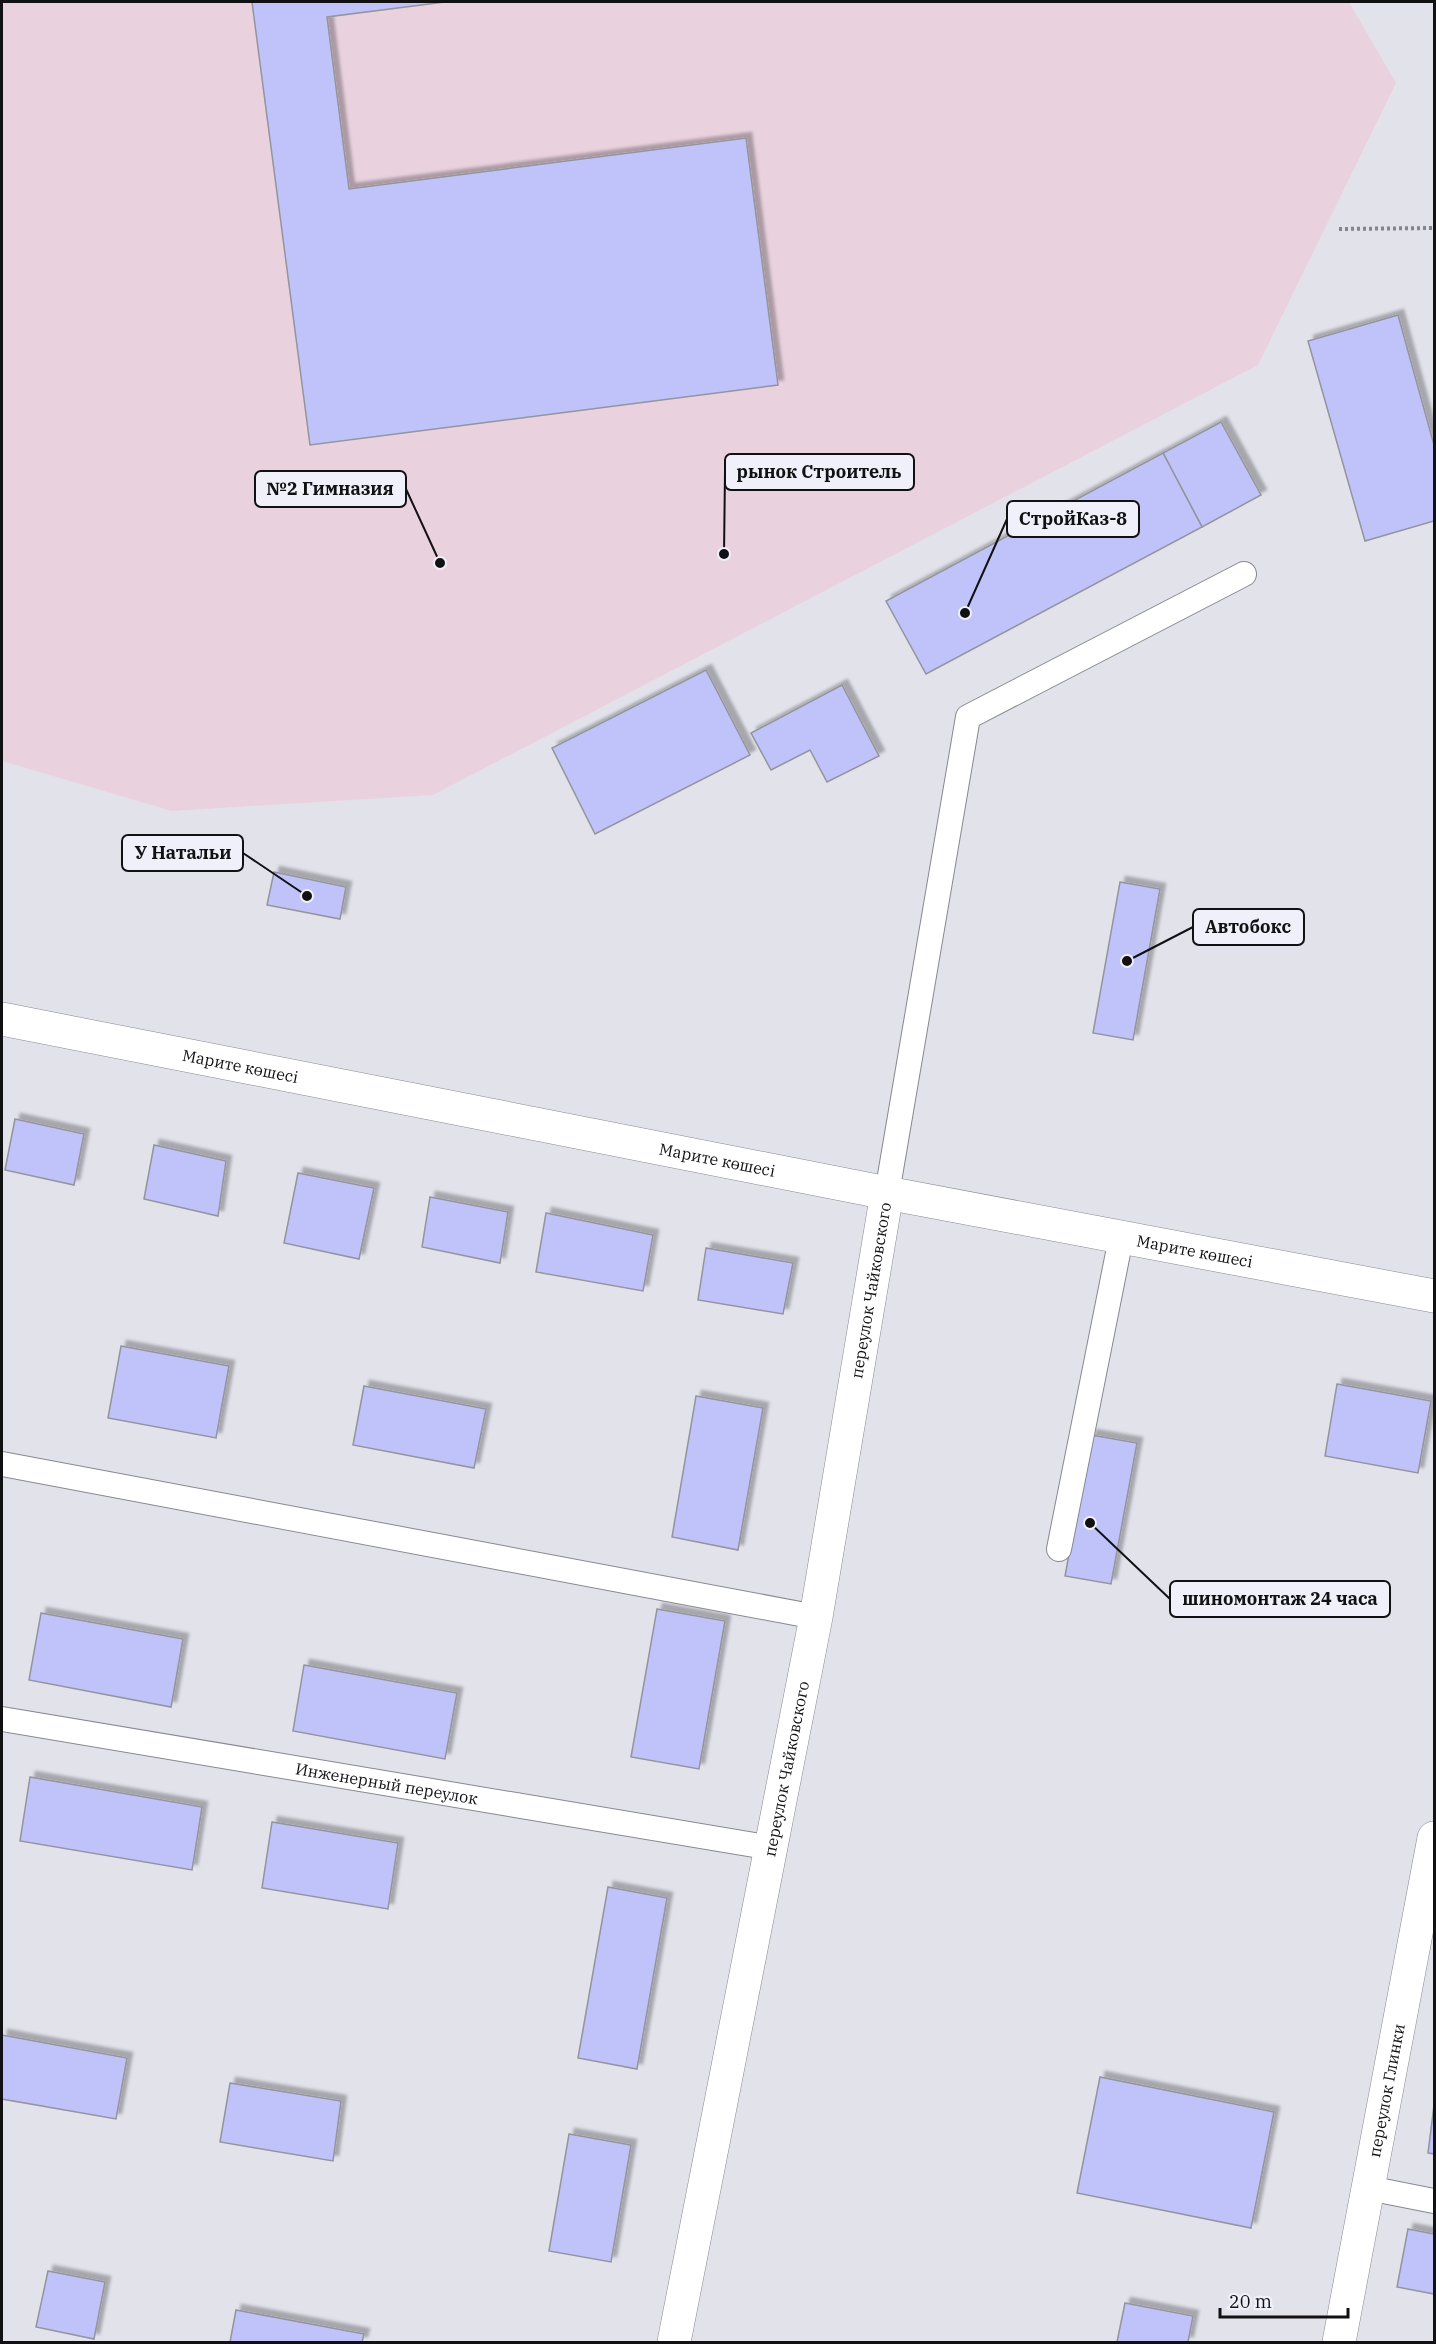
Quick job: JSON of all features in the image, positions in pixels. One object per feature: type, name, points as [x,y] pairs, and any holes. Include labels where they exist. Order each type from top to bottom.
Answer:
[{"type":"street","name":"Марите көшесі","points":[[2,1019],[887,1193],[1434,1296]]},
{"type":"street","name":"переулок Чайковского","points":[[674,2343],[816,1617],[887,1193]]},
{"type":"street","name":"переулок Глинки","points":[[1339,2343],[1434,1838]]},
{"type":"lane","points":[[887,1193],[968,717],[1244,574]]},
{"type":"lane","points":[[1059,1549],[1121,1238]]},
{"type":"lane","points":[[2,1464],[816,1617]]},
{"type":"lane","name":"Инженерный переулок","points":[[2,1719],[772,1848]]},
{"type":"lane","points":[[1368,2188],[1434,2201]]},
{"type":"path","points":[[1339,229],[1434,228]]},
{"type":"shaded area","points":[[2,2],[1349,2],[1396,83],[1258,365],[433,795],[172,811],[2,761]]},
{"type":"building","points":[[252,2],[445,2],[327,17],[349,189],[746,138],[778,385],[310,445]]},
{"type":"building","points":[[1398,315],[1434,445],[1434,521],[1365,541],[1308,341]]},
{"type":"building","points":[[1221,422],[1261,495],[1202,527],[1163,453]]},
{"type":"building","points":[[1163,453],[1202,527],[926,674],[886,601]]},
{"type":"building","points":[[706,670],[750,755],[595,834],[552,748]]},
{"type":"building","points":[[842,685],[879,756],[827,782],[810,750],[771,770],[751,733]]},
{"type":"building","points":[[274,872],[346,887],[340,919],[267,905]]},
{"type":"building","points":[[1120,882],[1160,889],[1133,1040],[1093,1033]]},
{"type":"building","points":[[15,1119],[84,1134],[74,1185],[5,1170]]},
{"type":"building","points":[[154,1145],[226,1161],[218,1216],[144,1199]]},
{"type":"building","points":[[298,1173],[374,1188],[359,1259],[284,1243]]},
{"type":"building","points":[[430,1197],[508,1212],[500,1263],[422,1247]]},
{"type":"building","points":[[546,1213],[653,1235],[643,1291],[536,1272]]},
{"type":"building","points":[[706,1248],[793,1263],[783,1314],[698,1300]]},
{"type":"building","points":[[121,1346],[229,1366],[216,1438],[108,1418]]},
{"type":"building","points":[[1337,1384],[1431,1401],[1418,1473],[1325,1456]]},
{"type":"building","points":[[364,1386],[486,1409],[474,1468],[353,1445]]},
{"type":"building","points":[[696,1396],[763,1408],[738,1550],[672,1537]]},
{"type":"building","points":[[1091,1435],[1137,1443],[1111,1584],[1065,1576]]},
{"type":"building","points":[[657,1609],[725,1621],[699,1769],[631,1757]]},
{"type":"building","points":[[41,1613],[183,1639],[171,1707],[29,1680]]},
{"type":"building","points":[[304,1665],[457,1693],[445,1759],[293,1731]]},
{"type":"building","points":[[30,1777],[202,1807],[192,1870],[20,1841]]},
{"type":"building","points":[[272,1822],[398,1843],[388,1909],[262,1888]]},
{"type":"building","points":[[608,1887],[667,1898],[637,2069],[578,2058]]},
{"type":"building","points":[[2,2035],[127,2058],[116,2119],[2,2099]]},
{"type":"building","points":[[1100,2077],[1274,2112],[1251,2228],[1077,2193]]},
{"type":"building","points":[[230,2083],[341,2101],[333,2161],[220,2142]]},
{"type":"building","points":[[1434,2105],[1434,2154],[1428,2153]]},
{"type":"building","points":[[569,2134],[631,2145],[611,2262],[549,2251]]},
{"type":"building","points":[[1408,2229],[1434,2234],[1434,2294],[1397,2287]]},
{"type":"building","points":[[48,2271],[105,2282],[94,2339],[36,2327]]},
{"type":"building","points":[[1125,2303],[1193,2316],[1188,2342],[1117,2342]]},
{"type":"building","points":[[236,2310],[364,2334],[362,2342],[230,2342]]},
{"type":"place","name":"рынок Строитель","points":[[724,554]]},
{"type":"place","name":"№2 Гимназия","points":[[440,563]]},
{"type":"place","name":"СтройКаз-8","points":[[965,613]]},
{"type":"place","name":"У Натальи","points":[[307,896]]},
{"type":"place","name":"Автобокс","points":[[1127,961]]},
{"type":"place","name":"шиномонтаж 24 часа","points":[[1090,1523]]}]
